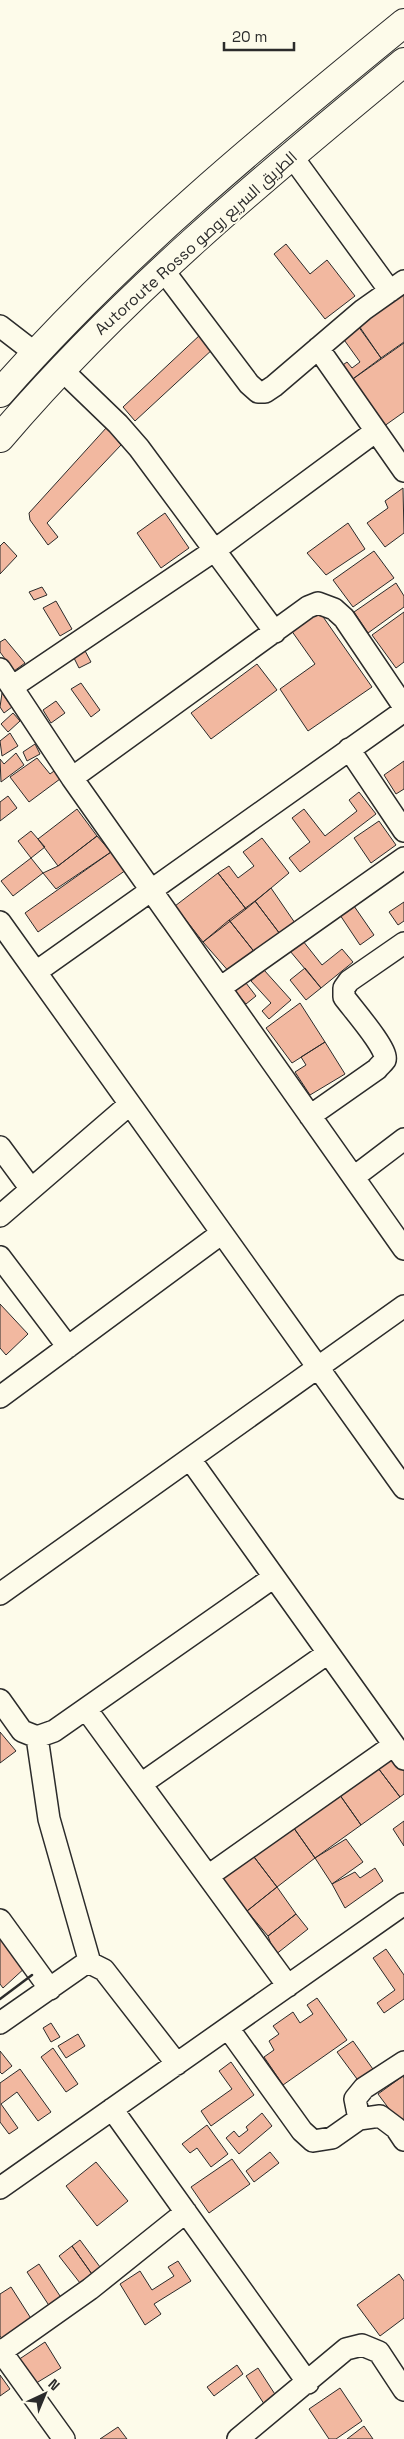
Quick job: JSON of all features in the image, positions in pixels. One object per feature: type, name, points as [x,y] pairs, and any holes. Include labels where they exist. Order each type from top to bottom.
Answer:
[{"type":"highway","name":"Autoroute Rosso الطريق السريع روصو","points":[[0,393],[35,353],[151,239],[222,174],[404,23]]},
{"type":"highway","name":"Autoroute Rosso الطريق السريع روصو","points":[[0,438],[114,316],[163,270],[291,155],[404,62]]},
{"type":"street","points":[[163,270],[249,384],[258,392],[265,392],[274,386],[318,348],[397,286],[291,155]]},
{"type":"street","points":[[0,326],[35,353]]},
{"type":"street","points":[[318,348],[404,472]]},
{"type":"street","points":[[62,370],[134,442],[276,632]]},
{"type":"street","points":[[12,687],[215,550],[376,431]]},
{"type":"street","points":[[36,972],[404,709],[344,618],[334,609],[318,603],[72,778]]},
{"type":"street","points":[[0,669],[72,778],[404,1249]]},
{"type":"street","points":[[349,750],[404,831]]},
{"type":"street","points":[[220,988],[404,858]]},
{"type":"street","points":[[0,922],[404,1488]]},
{"type":"street","points":[[310,1116],[377,1069],[385,1060],[385,1053],[380,1044],[344,997],[344,988],[349,981],[404,943]]},
{"type":"street","points":[[0,1216],[130,1104]]},
{"type":"street","points":[[354,1178],[404,1139]]},
{"type":"street","points":[[0,1147],[31,1189]]},
{"type":"street","points":[[0,1397],[222,1233]]},
{"type":"street","points":[[0,1257],[68,1346]]},
{"type":"street","points":[[0,1594],[404,1306]]},
{"type":"street","points":[[190,1459],[399,1752],[208,1876]]},
{"type":"street","points":[[0,1700],[22,1731],[37,1737],[54,1731],[274,1577]]},
{"type":"street","points":[[141,1784],[328,1652]]},
{"type":"street","points":[[86,1709],[288,1986]]},
{"type":"street","points":[[37,1737],[50,1819],[90,1963],[104,1970],[176,2064]]},
{"type":"street","points":[[0,2188],[404,1904]]},
{"type":"street","points":[[0,1920],[50,1988]]},
{"type":"street","points":[[0,2024],[50,1988],[90,1963]]},
{"type":"street","points":[[228,2028],[302,2132],[313,2141],[332,2138],[358,2120],[380,2116],[396,2128],[404,2140]]},
{"type":"street","points":[[358,2120],[355,2099],[364,2088],[404,2062]]},
{"type":"street","points":[[112,2109],[308,2383]]},
{"type":"street","points":[[64,2439],[1,2351],[90,2289],[186,2212]]},
{"type":"street","points":[[238,2439],[308,2383],[346,2349],[362,2345],[379,2352],[404,2390]]},
{"type":"building","points":[[286,244],[310,274],[327,260],[355,296],[325,319],[274,254]]},
{"type":"building","points":[[404,290],[404,342],[381,358],[357,323]]},
{"type":"building","points":[[358,326],[381,358],[350,381],[340,367],[347,362],[352,368],[360,362],[342,337]]},
{"type":"building","points":[[201,334],[214,348],[135,421],[123,407]]},
{"type":"building","points":[[404,343],[404,412],[380,429],[350,381]]},
{"type":"building","points":[[107,427],[121,445],[47,523],[58,537],[48,545],[30,520],[29,513]]},
{"type":"building","points":[[403,488],[404,533],[385,547],[367,523],[388,508],[385,501]]},
{"type":"building","points":[[165,513],[189,548],[161,568],[137,533]]},
{"type":"building","points":[[348,523],[365,549],[326,575],[307,553]]},
{"type":"building","points":[[4,542],[17,556],[0,574],[0,546]]},
{"type":"building","points":[[374,551],[394,578],[353,607],[333,580]]},
{"type":"building","points":[[396,583],[404,596],[404,607],[368,633],[354,612]]},
{"type":"building","points":[[42,587],[47,595],[34,600],[29,592]]},
{"type":"building","points":[[56,601],[72,629],[60,636],[43,608]]},
{"type":"building","points":[[319,611],[372,687],[308,731],[280,689],[315,664],[291,630]]},
{"type":"building","points":[[404,612],[404,662],[396,668],[372,635]]},
{"type":"building","points":[[5,639],[25,663],[14,671],[0,652],[0,642]]},
{"type":"building","points":[[83,647],[91,662],[79,668],[72,654]]},
{"type":"building","points":[[257,664],[277,690],[211,739],[191,713]]},
{"type":"building","points":[[81,683],[100,710],[91,717],[71,689]]},
{"type":"building","points":[[2,693],[12,707],[4,713],[0,707]]},
{"type":"building","points":[[56,701],[65,713],[51,723],[43,710]]},
{"type":"building","points":[[13,713],[20,721],[8,732],[1,724]]},
{"type":"building","points":[[10,733],[18,746],[2,756],[0,741]]},
{"type":"building","points":[[35,744],[40,754],[27,761],[23,752]]},
{"type":"building","points":[[16,753],[24,765],[1,782],[0,759],[4,764]]},
{"type":"building","points":[[37,758],[50,774],[54,771],[60,779],[29,802],[10,777]]},
{"type":"building","points":[[404,761],[404,789],[396,794],[384,775]]},
{"type":"building","points":[[359,792],[376,814],[300,872],[289,858],[310,842],[292,818],[304,809],[325,836],[357,811],[349,800]]},
{"type":"building","points":[[8,796],[17,808],[0,821],[0,802]]},
{"type":"building","points":[[77,809],[97,836],[58,866],[38,839]]},
{"type":"building","points":[[379,821],[396,845],[371,863],[354,838]]},
{"type":"building","points":[[31,831],[45,847],[31,858],[18,841]]},
{"type":"building","points":[[97,836],[111,852],[56,889],[43,873],[58,866]]},
{"type":"building","points":[[262,838],[289,873],[246,909],[218,873],[229,866],[238,878],[254,866],[243,852]]},
{"type":"building","points":[[111,852],[126,870],[38,932],[25,913]]},
{"type":"building","points":[[31,858],[43,873],[13,896],[1,881]]},
{"type":"building","points":[[218,873],[246,909],[203,942],[175,906]]},
{"type":"building","points":[[271,888],[295,923],[280,934],[255,901]]},
{"type":"building","points":[[255,901],[280,934],[256,954],[229,920]]},
{"type":"building","points":[[404,902],[404,921],[398,925],[389,912]]},
{"type":"building","points":[[354,906],[374,935],[360,945],[340,915]]},
{"type":"building","points":[[229,920],[256,954],[231,974],[203,942]]},
{"type":"building","points":[[303,941],[322,965],[342,949],[353,962],[321,988],[290,951]]},
{"type":"building","points":[[305,968],[321,988],[306,1000],[290,980]]},
{"type":"building","points":[[264,970],[291,1000],[269,1019],[262,1011],[271,1003],[251,981]]},
{"type":"building","points":[[246,983],[256,996],[246,1004],[235,991]]},
{"type":"building","points":[[300,1003],[325,1042],[292,1063],[266,1028]]},
{"type":"building","points":[[325,1042],[345,1074],[310,1095],[295,1072],[306,1065],[301,1057]]},
{"type":"building","points":[[0,1304],[28,1334],[6,1355],[0,1348]]},
{"type":"building","points":[[0,1732],[16,1751],[0,1763]]},
{"type":"building","points":[[392,1751],[404,1767],[404,1794],[400,1797],[375,1764]]},
{"type":"building","points":[[375,1764],[400,1797],[361,1825],[337,1791]]},
{"type":"building","points":[[337,1791],[361,1825],[315,1858],[291,1824]]},
{"type":"building","points":[[404,1821],[404,1846],[393,1829]]},
{"type":"building","points":[[291,1824],[315,1858],[277,1887],[251,1853]]},
{"type":"building","points":[[346,1839],[363,1862],[332,1884],[315,1858]]},
{"type":"building","points":[[251,1853],[277,1887],[247,1911],[220,1876]]},
{"type":"building","points":[[375,1868],[383,1881],[345,1908],[332,1884],[355,1872],[360,1878]]},
{"type":"building","points":[[277,1887],[296,1914],[268,1936],[247,1911]]},
{"type":"building","points":[[296,1914],[308,1929],[275,1955],[268,1936]]},
{"type":"building","points":[[0,1936],[27,1966],[3,1988],[0,1984]]},
{"type":"building","points":[[386,1949],[404,1975],[404,1999],[384,2013],[377,2003],[395,1990],[373,1958]]},
{"type":"building","points":[[317,1998],[347,2040],[283,2085],[264,2057],[274,2050],[269,2041],[279,2034],[273,2026],[293,2012],[300,2023],[313,2014],[307,2005]]},
{"type":"building","points":[[51,2023],[60,2037],[51,2042],[43,2028]]},
{"type":"building","points":[[78,2034],[85,2046],[66,2058],[58,2046]]},
{"type":"building","points":[[353,2041],[375,2072],[360,2083],[337,2052]]},
{"type":"building","points":[[53,2048],[78,2084],[66,2092],[41,2057]]},
{"type":"building","points":[[0,2051],[12,2066],[2,2074],[0,2072]]},
{"type":"building","points":[[231,2062],[254,2095],[211,2126],[201,2111],[232,2089],[219,2071]]},
{"type":"building","points":[[20,2069],[51,2112],[38,2121],[17,2092],[1,2104],[18,2128],[9,2134],[0,2122],[0,2083]]},
{"type":"building","points":[[403,2076],[404,2078],[404,2129],[378,2094]]},
{"type":"building","points":[[262,2113],[272,2126],[239,2154],[226,2138],[234,2131],[239,2137],[248,2130],[246,2127]]},
{"type":"building","points":[[207,2125],[228,2154],[211,2167],[197,2148],[190,2153],[182,2144]]},
{"type":"building","points":[[270,2152],[279,2163],[254,2182],[246,2171]]},
{"type":"building","points":[[232,2159],[250,2184],[209,2213],[191,2187]]},
{"type":"building","points":[[96,2162],[128,2201],[97,2226],[66,2186]]},
{"type":"building","points":[[80,2240],[103,2271],[94,2277],[72,2246]]},
{"type":"building","points":[[72,2246],[94,2277],[80,2283],[59,2256]]},
{"type":"building","points":[[178,2261],[191,2281],[154,2304],[161,2314],[145,2325],[120,2284],[140,2271],[152,2290],[174,2276],[168,2267]]},
{"type":"building","points":[[39,2264],[62,2299],[50,2307],[27,2272]]},
{"type":"building","points":[[399,2274],[404,2281],[404,2318],[380,2336],[357,2305]]},
{"type":"building","points":[[11,2287],[32,2320],[2,2339],[0,2336],[0,2294]]},
{"type":"building","points":[[45,2342],[61,2368],[33,2385],[18,2360]]},
{"type":"building","points":[[237,2365],[243,2374],[214,2396],[207,2387]]},
{"type":"building","points":[[258,2368],[280,2402],[268,2410],[246,2376]]},
{"type":"building","points":[[0,2375],[10,2389],[0,2396]]},
{"type":"building","points":[[340,2388],[362,2421],[336,2439],[329,2439],[309,2409]]},
{"type":"building","points":[[364,2426],[373,2439],[347,2439]]},
{"type":"building","points":[[118,2427],[127,2439],[100,2439]]},
{"type":"wall","points":[[0,1999],[32,1975]]}]
